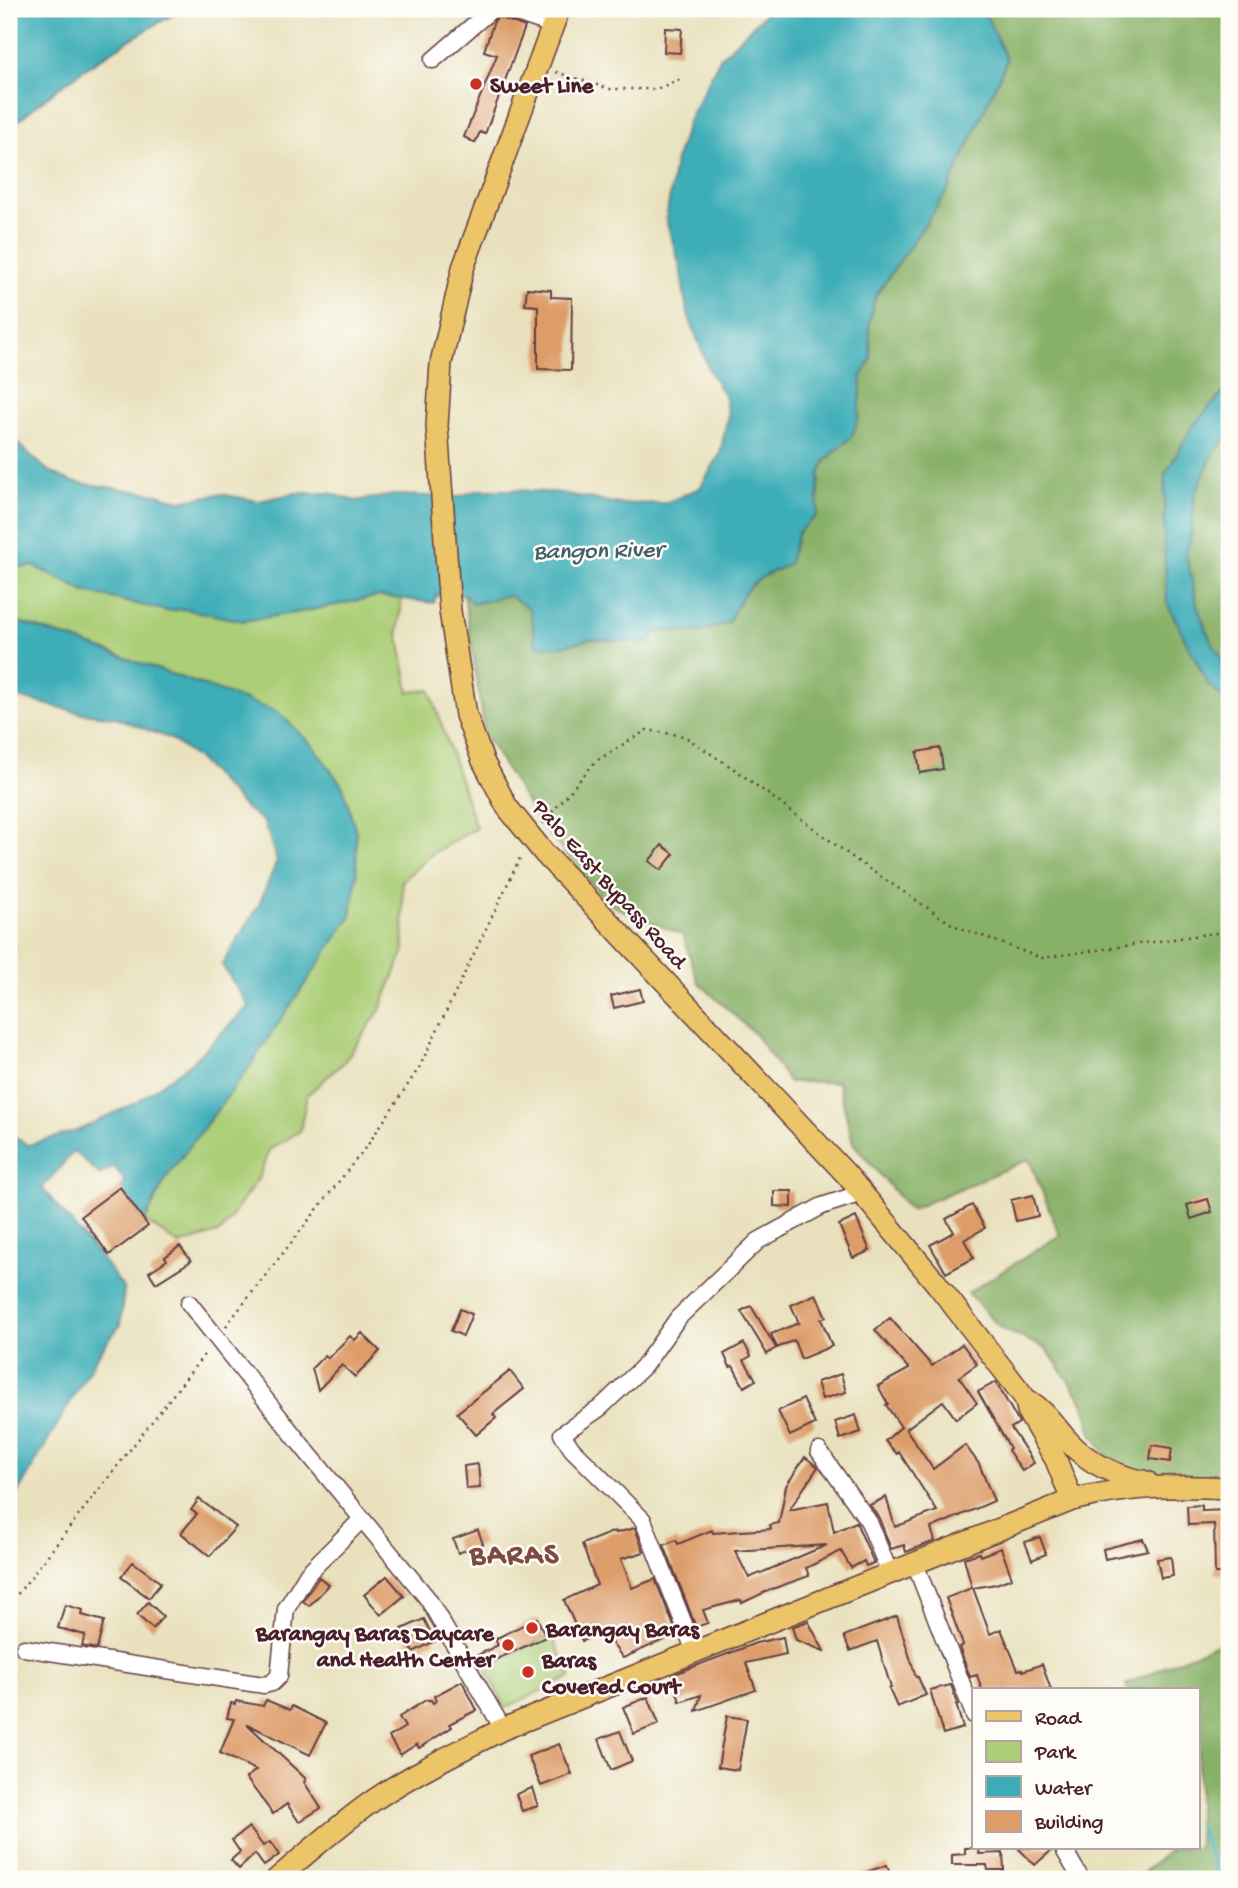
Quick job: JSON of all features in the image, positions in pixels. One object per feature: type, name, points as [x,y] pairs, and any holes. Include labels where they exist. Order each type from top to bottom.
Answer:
[{"type":"main road","name":"Palo East Bypass Road","points":[[556,17],[463,268],[442,363],[437,426],[450,611],[467,715],[479,750],[507,807],[531,837],[862,1193],[1025,1398],[1040,1408],[1068,1441],[1110,1480],[1102,1492]]},
{"type":"main road","name":"Palo East Bypass Road","points":[[1025,1398],[1029,1414],[1056,1460],[1072,1500]]},
{"type":"main road","name":"Palo East Bypass Road","points":[[1092,1461],[1130,1479],[1164,1486]]},
{"type":"main road","points":[[277,1879],[326,1836],[376,1799],[424,1770],[503,1729],[1072,1500],[1102,1492],[1164,1486],[1229,1488]]},
{"type":"street","points":[[433,60],[492,9]]},
{"type":"street","points":[[504,9],[556,17]]},
{"type":"street","points":[[695,1652],[643,1520],[572,1449],[562,1434],[600,1408],[645,1366],[678,1318],[758,1241],[821,1206],[862,1193]]},
{"type":"street","points":[[189,1303],[428,1598],[503,1729]]},
{"type":"street","points":[[819,1451],[869,1521],[890,1574]]},
{"type":"street","points":[[24,1648],[264,1685],[272,1682],[279,1676],[286,1609],[308,1573],[362,1519]]},
{"type":"street","points":[[915,1564],[972,1710]]},
{"type":"street","points":[[1064,1850],[1081,1879]]},
{"type":"path","points":[[537,65],[610,89],[656,89],[684,78]]},
{"type":"path","points":[[9,1605],[369,1143],[419,1069],[531,837],[596,761],[647,730],[684,736],[737,771],[856,860],[953,925],[1041,958],[1214,933],[1229,939]]},
{"type":"green space","points":[[983,9],[1229,9],[1229,386],[1192,427],[1167,603],[1208,684],[1229,703],[1229,1482],[1136,1474],[1109,1460],[1092,1433],[1083,1402],[1046,1348],[1001,1329],[968,1293],[1060,1235],[1029,1159],[910,1210],[853,1143],[838,1082],[789,1082],[754,1033],[698,982],[683,935],[608,904],[539,823],[485,735],[464,594],[474,604],[508,595],[530,609],[536,645],[558,647],[589,639],[609,639],[655,631],[699,632],[728,623],[750,586],[788,565],[798,532],[817,515],[820,473],[826,460],[852,436],[859,415],[862,376],[871,359],[869,325],[875,297],[947,192],[1007,60]]},
{"type":"green space","points":[[1229,435],[1229,670],[1210,639],[1197,605],[1186,554],[1192,529],[1195,494],[1212,455]]},
{"type":"green space","points":[[34,566],[83,591],[167,611],[184,609],[243,621],[379,596],[402,598],[398,632],[409,692],[430,690],[476,828],[433,853],[402,881],[404,951],[380,1010],[344,1062],[307,1095],[300,1131],[269,1150],[259,1177],[221,1232],[179,1245],[145,1221],[166,1178],[245,1073],[285,1011],[356,832],[343,787],[313,746],[278,712],[9,619],[9,568]]},
{"type":"green space","points":[[551,1635],[571,1677],[505,1708],[485,1666]]},
{"type":"green space","points":[[1219,1643],[1229,1645],[1229,1879],[1136,1879],[1170,1850],[1200,1850],[1200,1688],[1127,1688],[1126,1684]]},
{"type":"water","points":[[9,9],[184,9],[93,63],[9,129]]},
{"type":"water","name":"Bangon River","points":[[770,9],[983,9],[1007,60],[947,192],[875,297],[869,325],[871,359],[862,376],[859,415],[852,436],[826,460],[820,473],[817,515],[798,532],[788,565],[750,586],[728,623],[699,632],[655,631],[649,643],[589,639],[558,647],[536,645],[530,609],[508,595],[473,604],[464,594],[436,596],[434,603],[379,596],[243,621],[184,609],[167,611],[83,591],[34,566],[9,568],[9,429],[14,440],[47,470],[72,482],[158,494],[179,501],[220,494],[259,501],[296,493],[330,493],[355,501],[395,495],[458,497],[479,490],[517,490],[561,493],[619,504],[666,503],[700,488],[720,454],[728,415],[724,395],[709,370],[687,311],[680,266],[666,220],[675,162],[689,119],[720,58]]},
{"type":"water","points":[[1229,386],[1229,435],[1212,455],[1195,494],[1192,529],[1186,555],[1197,605],[1210,639],[1229,670],[1229,703],[1208,684],[1167,603],[1164,541],[1165,475],[1192,427]]},
{"type":"water","points":[[9,619],[278,712],[313,746],[343,787],[356,832],[357,875],[351,916],[245,1073],[166,1178],[145,1221],[120,1188],[126,1183],[114,1166],[100,1175],[74,1151],[42,1188],[124,1289],[120,1325],[97,1356],[9,1508],[9,1133],[28,1145],[77,1131],[137,1102],[191,1063],[249,1006],[222,965],[259,905],[277,861],[264,822],[244,807],[199,760],[171,739],[115,717],[81,713],[21,698],[9,699]]},
{"type":"building","points":[[498,17],[525,27],[485,134],[480,132],[475,143],[464,137],[497,55],[484,51],[494,21]]},
{"type":"building","points":[[665,28],[682,29],[680,53],[664,52]]},
{"type":"building","points":[[527,288],[551,290],[551,297],[572,298],[571,370],[538,369],[538,306],[525,305]]},
{"type":"building","points":[[940,748],[943,769],[920,773],[917,752]]},
{"type":"building","points":[[662,845],[674,854],[661,870],[649,861]]},
{"type":"building","points":[[640,989],[643,1001],[614,1008],[611,996]]},
{"type":"building","points":[[120,1187],[148,1226],[109,1255],[81,1216]]},
{"type":"building","points":[[774,1191],[792,1191],[792,1207],[774,1206]]},
{"type":"building","points":[[1033,1195],[1038,1216],[1016,1221],[1011,1200]]},
{"type":"building","points":[[1208,1199],[1212,1212],[1191,1219],[1187,1205]]},
{"type":"building","points":[[972,1205],[985,1228],[964,1240],[974,1258],[946,1273],[930,1245],[954,1232],[946,1219]]},
{"type":"building","points":[[856,1217],[870,1251],[853,1258],[839,1225]]},
{"type":"building","points":[[180,1246],[191,1261],[156,1283],[149,1272],[167,1260],[165,1257]]},
{"type":"building","points":[[816,1294],[826,1317],[821,1319],[832,1346],[801,1359],[794,1340],[777,1348],[771,1334],[799,1323],[791,1305]]},
{"type":"building","points":[[751,1306],[776,1348],[767,1354],[741,1311]]},
{"type":"building","points":[[460,1309],[472,1314],[463,1336],[451,1331]]},
{"type":"building","points":[[890,1318],[932,1366],[962,1344],[977,1364],[959,1377],[977,1403],[956,1419],[943,1401],[906,1429],[933,1469],[965,1445],[979,1464],[994,1501],[931,1528],[935,1541],[906,1552],[904,1545],[891,1549],[879,1518],[870,1505],[886,1497],[895,1527],[937,1511],[899,1452],[897,1454],[885,1441],[901,1427],[886,1405],[888,1404],[878,1386],[909,1369],[875,1330]]},
{"type":"building","points":[[362,1333],[380,1351],[355,1377],[342,1365],[318,1390],[312,1368],[325,1355],[328,1358],[350,1336],[355,1340]]},
{"type":"building","points":[[744,1343],[751,1356],[744,1360],[756,1380],[744,1387],[724,1354]]},
{"type":"building","points":[[510,1371],[524,1389],[493,1414],[496,1418],[476,1435],[457,1413]]},
{"type":"building","points":[[841,1374],[846,1392],[822,1399],[817,1382]]},
{"type":"building","points":[[996,1382],[1019,1423],[1011,1428],[1034,1463],[1022,1471],[978,1392]]},
{"type":"building","points":[[803,1399],[815,1424],[790,1436],[778,1411]]},
{"type":"building","points":[[856,1415],[861,1432],[840,1439],[835,1422]]},
{"type":"building","points":[[1152,1445],[1172,1448],[1170,1462],[1150,1459]]},
{"type":"building","points":[[805,1457],[818,1467],[789,1510],[828,1502],[834,1532],[856,1522],[874,1563],[866,1566],[864,1561],[851,1568],[841,1551],[806,1568],[809,1576],[742,1603],[741,1600],[703,1610],[708,1623],[696,1627],[664,1545],[676,1540],[678,1544],[712,1530],[713,1533],[771,1529],[770,1525],[779,1523],[786,1486]],"holes":[[[827,1545],[749,1578],[735,1551]]]},
{"type":"building","points":[[478,1464],[480,1488],[466,1489],[464,1466]]},
{"type":"building","points":[[199,1499],[236,1527],[210,1556],[181,1533],[197,1514],[191,1510]]},
{"type":"building","points":[[1202,1505],[1202,1511],[1229,1510],[1229,1574],[1215,1574],[1214,1524],[1188,1525],[1187,1506]]},
{"type":"building","points":[[635,1528],[644,1552],[621,1559],[632,1588],[655,1579],[677,1634],[623,1658],[603,1632],[582,1641],[564,1600],[597,1585],[582,1544],[615,1531],[616,1533]]},
{"type":"building","points":[[478,1530],[483,1544],[458,1553],[453,1539]]},
{"type":"building","points":[[1040,1537],[1046,1554],[1032,1560],[1025,1542]]},
{"type":"building","points":[[1143,1539],[1148,1550],[1105,1559],[1103,1549]]},
{"type":"building","points":[[1001,1548],[1012,1578],[973,1588],[990,1634],[1001,1629],[1018,1670],[1023,1671],[1042,1664],[1050,1688],[981,1688],[977,1675],[970,1677],[959,1647],[963,1645],[946,1598],[972,1588],[964,1558],[979,1553],[980,1556]]},
{"type":"building","points":[[1171,1557],[1173,1576],[1161,1578],[1157,1559]]},
{"type":"building","points":[[133,1562],[161,1583],[149,1598],[121,1577]]},
{"type":"building","points":[[387,1576],[404,1596],[381,1615],[364,1595]]},
{"type":"building","points":[[319,1577],[329,1585],[309,1606],[303,1601]]},
{"type":"building","points":[[148,1602],[163,1616],[153,1629],[137,1615]]},
{"type":"building","points":[[65,1605],[83,1610],[82,1615],[104,1621],[97,1649],[82,1646],[85,1635],[58,1628]]},
{"type":"building","points":[[897,1616],[916,1677],[926,1695],[897,1707],[889,1689],[891,1688],[877,1641],[850,1651],[844,1636]]},
{"type":"building","points":[[537,1618],[546,1637],[479,1667],[474,1657],[498,1645],[495,1639]]},
{"type":"building","points":[[424,1619],[435,1641],[413,1652],[402,1629]]},
{"type":"building","points":[[808,1621],[824,1651],[796,1640],[792,1627]]},
{"type":"building","points":[[783,1637],[786,1654],[746,1663],[756,1690],[696,1711],[701,1695],[680,1702],[672,1675],[756,1643]]},
{"type":"building","points":[[462,1681],[477,1710],[449,1724],[452,1727],[419,1748],[417,1744],[400,1755],[389,1737],[405,1727],[399,1717],[426,1700],[433,1703],[436,1701],[434,1696]]},
{"type":"building","points":[[951,1685],[963,1728],[943,1734],[930,1690]]},
{"type":"building","points":[[648,1697],[659,1724],[634,1734],[623,1707]]},
{"type":"building","points":[[266,1700],[290,1710],[292,1706],[326,1723],[310,1755],[247,1724],[306,1779],[304,1782],[321,1808],[299,1822],[287,1804],[273,1814],[246,1778],[256,1770],[220,1753],[234,1719],[227,1718],[231,1703],[235,1704],[236,1701],[263,1706]]},
{"type":"building","points":[[727,1716],[747,1719],[738,1770],[718,1767]]},
{"type":"building","points":[[620,1731],[632,1761],[611,1770],[599,1739]]},
{"type":"building","points":[[559,1744],[572,1774],[541,1786],[528,1756]]},
{"type":"building","points":[[532,1788],[538,1806],[522,1811],[516,1794]]},
{"type":"building","points":[[249,1827],[263,1846],[270,1842],[279,1855],[264,1866],[255,1854],[239,1869],[231,1860],[240,1852],[232,1840]]},
{"type":"building","points":[[965,1848],[980,1850],[979,1854],[1003,1853],[1004,1870],[988,1870],[987,1865],[952,1865],[952,1855],[965,1854]]},
{"type":"building","points":[[1020,1850],[1052,1850],[1035,1865]]},
{"type":"building","points":[[887,1865],[892,1879],[851,1879],[851,1877]]},
{"type":"waterway","points":[[1200,1829],[1222,1879]]},
{"type":"place","name":"Sweet Line","points":[[476,84]]},
{"type":"place","name":"Barangay Baras","points":[[532,1628]]},
{"type":"place","name":"Barangay Baras Daycare and Health Center","points":[[508,1645]]},
{"type":"place","name":"Baras Covered Court","points":[[528,1672]]},
{"type":"district","name":"BARAS","points":[[515,1553]]}]
